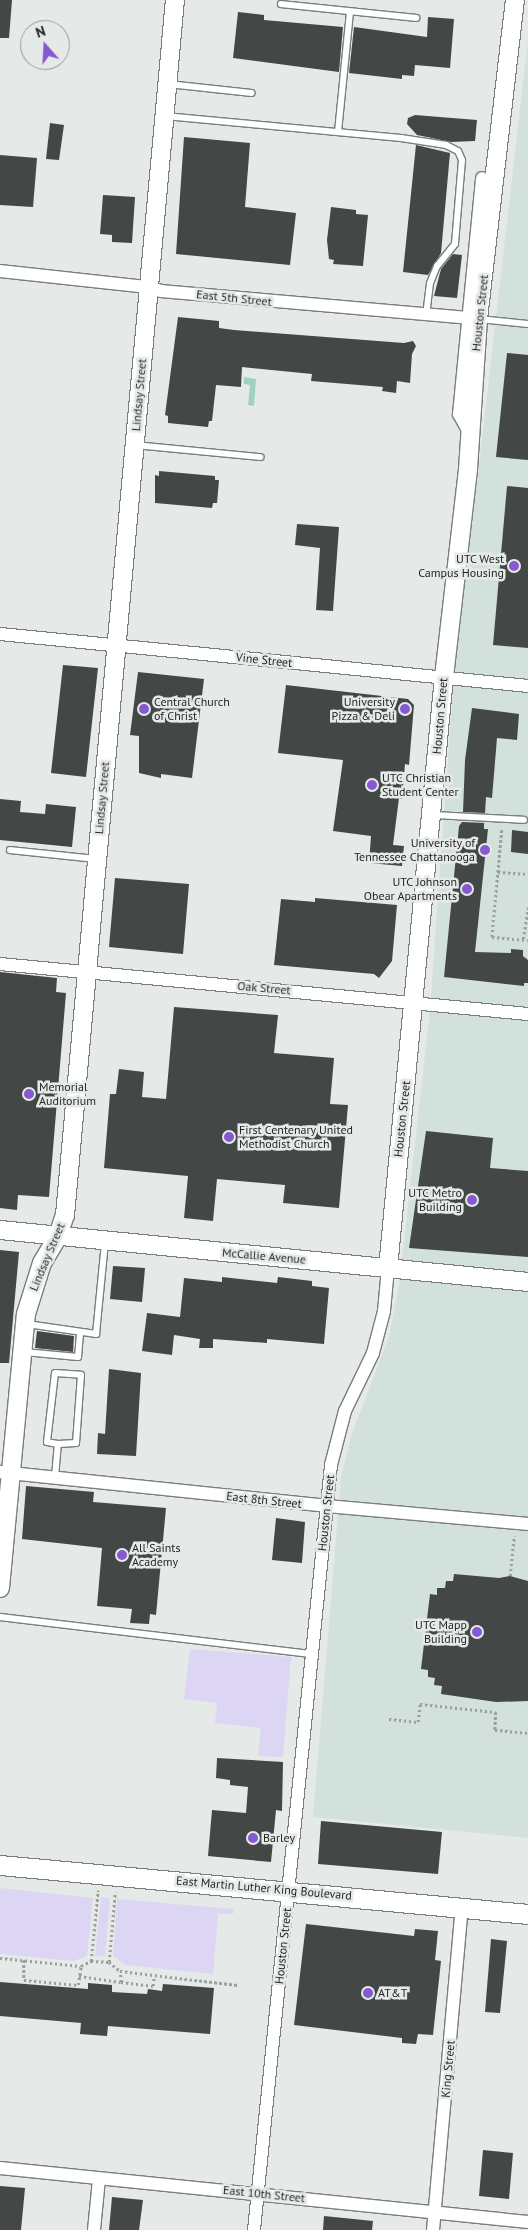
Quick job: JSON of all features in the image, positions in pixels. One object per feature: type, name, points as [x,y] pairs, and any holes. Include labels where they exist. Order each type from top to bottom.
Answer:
[{"type":"main road","name":"East Martin Luther King Boulevard","points":[[0,1865],[288,1890],[528,1914]]},
{"type":"street","name":"Lindsay Street","points":[[0,1588],[6,1472],[24,1324],[42,1263],[58,1236],[65,1215],[175,0]]},
{"type":"street","name":"Houston Street","points":[[254,2230],[327,1506],[336,1440],[373,1353],[384,1311],[444,677],[470,434],[473,319],[515,0]]},
{"type":"street","points":[[473,319],[482,178]]},
{"type":"street","name":"East 5th Street","points":[[0,271],[148,287],[190,294],[473,319]]},
{"type":"street","name":"Vine Street","points":[[0,634],[528,686]]},
{"type":"street","name":"Oak Street","points":[[0,964],[414,1001],[528,1014]]},
{"type":"street","name":"McCallie Avenue","points":[[0,1230],[528,1282]]},
{"type":"street","name":"East 8th Street","points":[[6,1472],[327,1506],[528,1524]]},
{"type":"street","name":"King Street","points":[[433,2230],[462,1907]]},
{"type":"street","name":"East 10th Street","points":[[0,2168],[528,2222]]},
{"type":"street","points":[[94,2230],[99,2179]]},
{"type":"lane","points":[[281,4],[416,18]]},
{"type":"lane","points":[[338,132],[350,12]]},
{"type":"lane","points":[[167,84],[252,93]]},
{"type":"lane","points":[[164,116],[400,138],[446,145],[458,151],[462,160],[455,244],[437,266],[430,283],[426,315]]},
{"type":"lane","points":[[473,319],[528,324]]},
{"type":"lane","points":[[134,445],[260,457]]},
{"type":"lane","points":[[432,815],[524,820]]},
{"type":"lane","points":[[10,850],[97,859]]},
{"type":"lane","points":[[24,1324],[96,1334],[106,1241]]},
{"type":"lane","points":[[20,1352],[78,1357],[80,1332]]},
{"type":"lane","points":[[55,1373],[81,1375],[76,1443],[58,1444],[47,1442],[55,1373]]},
{"type":"lane","points":[[55,1477],[58,1444]]},
{"type":"lane","points":[[0,1617],[312,1654]]},
{"type":"path","points":[[504,819],[492,937],[528,940]]},
{"type":"path","points":[[498,872],[528,874]]},
{"type":"path","points":[[523,939],[528,907]]},
{"type":"path","points":[[510,1576],[515,1522]]},
{"type":"path","points":[[389,1719],[418,1722],[420,1704],[496,1712],[495,1730],[528,1733]]},
{"type":"path","points":[[91,1961],[108,1874]]},
{"type":"path","points":[[108,1874],[109,1962]]},
{"type":"path","points":[[0,1958],[81,1966],[91,1961],[109,1962],[120,1971],[237,1985]]},
{"type":"path","points":[[24,1960],[24,1980],[78,1985],[81,1966]]},
{"type":"path","points":[[120,1971],[121,1982]]},
{"type":"path","points":[[79,1976],[153,1986],[154,1976]]},
{"type":"shaded area","name":"University of Tennessee Chattanooga","points":[[528,40],[528,1838],[313,1817],[341,1477],[352,1433],[389,1337],[400,1278],[430,1010],[453,690]]},
{"type":"shaded area","points":[[244,377],[256,379],[254,406],[248,405],[250,385],[244,384]]},
{"type":"shaded area","points":[[190,1649],[291,1657],[283,1757],[258,1756],[261,1728],[215,1723],[217,1703],[184,1699]]},
{"type":"shaded area","points":[[0,1888],[93,1898],[87,1956],[74,1961],[0,1954]]},
{"type":"shaded area","points":[[101,1897],[110,1898],[105,1956],[95,1956]]},
{"type":"shaded area","points":[[117,1899],[233,1909],[233,1914],[218,1914],[213,1974],[126,1965],[113,1956]]},
{"type":"building","points":[[0,0],[12,0],[9,38],[0,38]]},
{"type":"building","points":[[238,12],[264,15],[264,20],[343,27],[339,72],[233,58]]},
{"type":"building","points":[[428,17],[454,19],[450,68],[415,65],[414,76],[402,75],[402,79],[349,73],[354,27],[427,37]]},
{"type":"building","points":[[415,115],[477,120],[475,141],[451,142],[417,135],[407,124],[408,118]]},
{"type":"building","points":[[50,123],[64,125],[59,160],[46,159]]},
{"type":"building","points":[[184,137],[250,143],[245,207],[296,213],[290,265],[176,254]]},
{"type":"building","points":[[416,145],[450,153],[441,253],[428,275],[403,272]]},
{"type":"building","points":[[0,155],[37,158],[33,207],[0,205]]},
{"type":"building","points":[[103,195],[135,197],[132,243],[112,242],[112,235],[100,234]]},
{"type":"building","points":[[331,207],[356,210],[356,214],[368,215],[363,266],[333,264],[334,260],[329,259],[327,240]]},
{"type":"building","points":[[453,254],[462,255],[457,298],[434,296],[441,269]]},
{"type":"building","points":[[178,317],[219,321],[219,328],[234,330],[404,343],[413,341],[416,346],[412,354],[410,383],[397,381],[396,393],[382,391],[383,387],[311,381],[312,374],[242,367],[241,387],[216,385],[212,421],[209,421],[208,427],[168,423],[168,416],[165,415]]},
{"type":"building","points":[[507,353],[528,355],[528,460],[496,457]]},
{"type":"building","points":[[159,471],[215,476],[215,480],[219,480],[217,503],[213,503],[212,508],[155,503],[155,475],[159,476]]},
{"type":"building","name":"UTC West Campus Housing","points":[[507,486],[528,488],[528,648],[493,645]]},
{"type":"building","points":[[297,524],[339,527],[333,611],[316,610],[320,548],[295,545]]},
{"type":"building","points":[[63,665],[98,668],[86,777],[51,773]]},
{"type":"building","points":[[138,672],[204,679],[192,778],[161,774],[161,778],[139,773],[139,736],[130,735]]},
{"type":"building","points":[[286,685],[408,699],[414,705],[409,765],[405,764],[402,799],[399,798],[393,845],[404,846],[402,866],[369,863],[371,836],[333,831],[343,760],[278,753]]},
{"type":"building","points":[[472,708],[519,714],[517,740],[497,738],[492,798],[486,797],[485,813],[463,812],[465,760]]},
{"type":"building","points":[[0,799],[21,801],[20,812],[45,814],[46,804],[76,807],[72,847],[0,840]]},
{"type":"building","name":"UTC Johnson Obear Apartments","points":[[462,822],[484,823],[484,829],[488,829],[475,952],[511,953],[511,949],[523,950],[523,956],[528,960],[528,983],[524,983],[524,986],[444,977],[459,826]]},
{"type":"building","points":[[512,830],[528,832],[528,854],[511,852]]},
{"type":"building","points":[[115,878],[189,884],[183,954],[109,947]]},
{"type":"building","points":[[315,898],[397,905],[392,961],[379,978],[374,974],[274,965],[281,899],[315,902]]},
{"type":"building","name":"Memorial Auditorium","points":[[0,972],[57,978],[56,992],[66,993],[49,1197],[18,1195],[17,1210],[0,1208]]},
{"type":"building","points":[[174,1007],[278,1015],[274,1053],[334,1058],[330,1104],[348,1105],[339,1208],[283,1203],[285,1185],[217,1179],[213,1221],[184,1218],[188,1176],[104,1168],[110,1094],[116,1094],[119,1069],[144,1072],[142,1097],[166,1099]]},
{"type":"building","name":"UTC Metro Building","points":[[426,1131],[493,1138],[490,1168],[528,1171],[528,1257],[409,1248]]},
{"type":"building","points":[[0,1250],[19,1252],[9,1363],[0,1363]]},
{"type":"building","points":[[113,1266],[145,1268],[142,1302],[110,1299]]},
{"type":"building","points":[[222,1277],[277,1283],[278,1277],[312,1281],[312,1286],[329,1288],[324,1344],[267,1339],[267,1343],[213,1339],[213,1348],[199,1348],[200,1339],[174,1335],[172,1355],[142,1351],[147,1313],[180,1317],[184,1278],[222,1282]]},
{"type":"building","points":[[37,1331],[74,1336],[73,1352],[35,1348]]},
{"type":"building","points":[[109,1369],[141,1373],[136,1456],[97,1454],[98,1433],[105,1434]]},
{"type":"building","points":[[26,1486],[94,1492],[93,1502],[166,1508],[156,1615],[150,1614],[149,1624],[130,1623],[132,1609],[97,1606],[102,1548],[22,1539]]},
{"type":"building","points":[[276,1518],[305,1522],[302,1563],[272,1560]]},
{"type":"building","name":"UTC Mapp Building","points":[[454,1574],[499,1578],[510,1576],[528,1581],[528,1701],[496,1702],[441,1694],[442,1686],[434,1685],[435,1678],[428,1677],[428,1670],[421,1669],[430,1594],[437,1595],[437,1588],[445,1588],[446,1581],[453,1581]]},
{"type":"building","points":[[217,1758],[283,1762],[282,1811],[276,1810],[271,1862],[208,1856],[212,1810],[246,1813],[248,1787],[230,1785],[230,1780],[216,1778]]},
{"type":"building","points":[[321,1821],[442,1832],[438,1874],[318,1864]]},
{"type":"building","name":"AT&T","points":[[306,1924],[414,1936],[415,1929],[438,1931],[435,1960],[441,1961],[433,2035],[418,2034],[416,2044],[402,2043],[402,2038],[294,2025]]},
{"type":"building","points":[[491,1939],[507,1941],[500,2013],[485,2012]]},
{"type":"building","points":[[0,1982],[88,1989],[88,1983],[112,1985],[112,1992],[147,1994],[148,1989],[162,1991],[163,1984],[214,1988],[210,2034],[108,2026],[107,2036],[80,2034],[81,2023],[0,2016]]},
{"type":"building","points":[[483,2150],[513,2153],[509,2199],[479,2196]]},
{"type":"building","points":[[0,2186],[25,2188],[21,2230],[0,2230]]},
{"type":"building","points":[[112,2197],[143,2200],[139,2230],[109,2230]]},
{"type":"building","points":[[324,2216],[373,2221],[372,2230],[323,2230]]},
{"type":"place","name":"UTC West Campus Housing","points":[[514,566]]},
{"type":"place","name":"Central Church of Christ","points":[[144,709]]},
{"type":"place","name":"University Pizza & Deli","points":[[405,709]]},
{"type":"place","name":"UTC Christian Student Center","points":[[372,785]]},
{"type":"place","name":"University of Tennessee Chattanooga","points":[[485,850]]},
{"type":"place","name":"UTC Johnson Obear Apartments","points":[[467,889]]},
{"type":"place","name":"Memorial Auditorium","points":[[29,1094]]},
{"type":"place","name":"First Centenary United Methodist Church","points":[[229,1137]]},
{"type":"place","name":"UTC Metro Building","points":[[472,1200]]},
{"type":"place","name":"All Saints Academy","points":[[122,1555]]},
{"type":"place","name":"UTC Mapp Building","points":[[477,1632]]},
{"type":"place","name":"Barley","points":[[253,1838]]},
{"type":"place","name":"AT&T","points":[[368,1993]]}]
